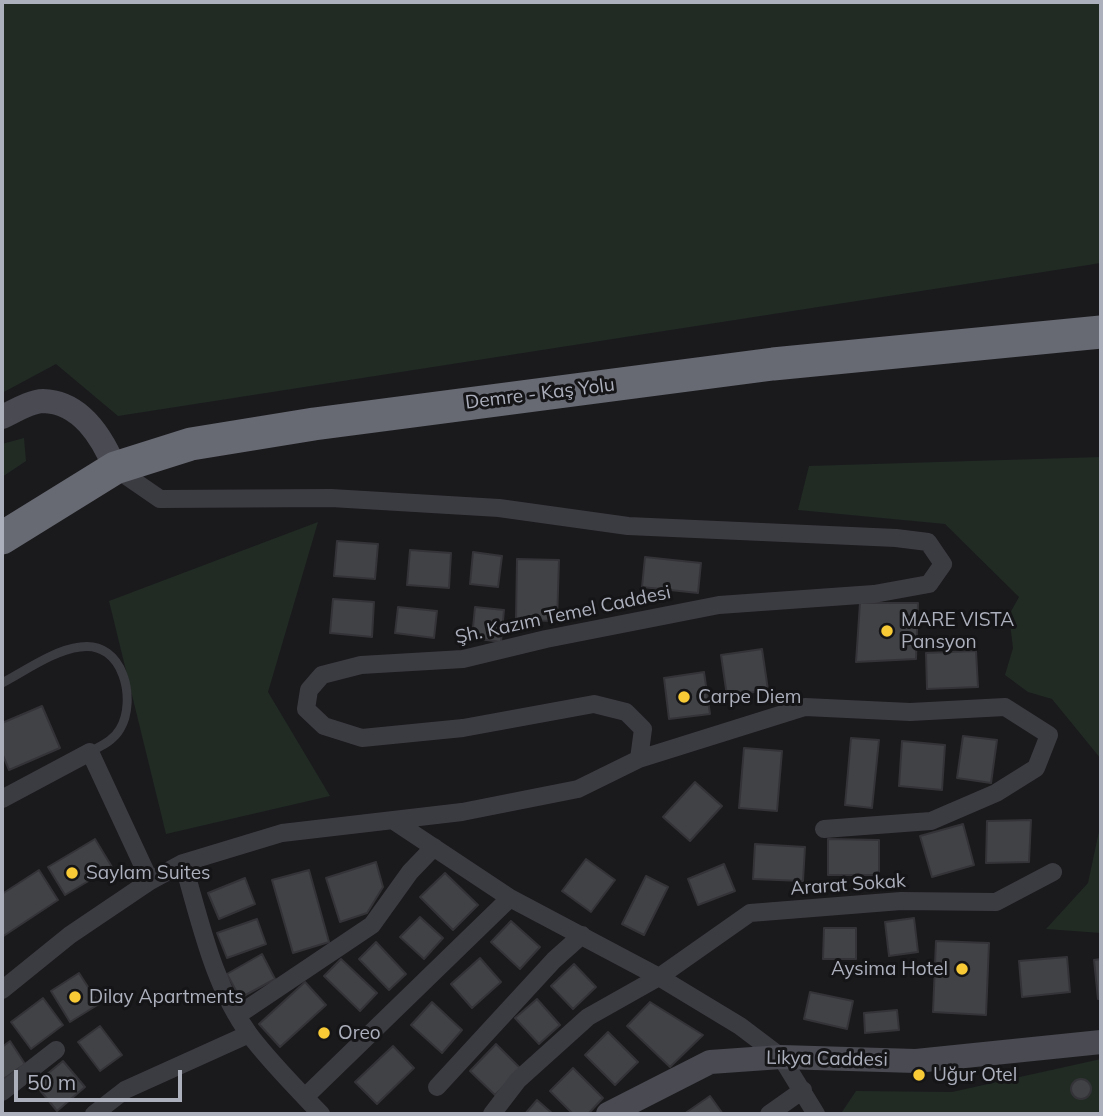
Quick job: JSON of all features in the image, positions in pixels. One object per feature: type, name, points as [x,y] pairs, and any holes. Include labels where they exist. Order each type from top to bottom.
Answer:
[{"type":"highway","name":"Demre - Kaş Yolu","points":[[2,537],[115,468],[191,444],[314,424],[773,365],[1101,332]]},
{"type":"highway","points":[[1010,342],[1101,357]]},
{"type":"street","points":[[2,417],[42,401],[78,412],[104,442],[115,468]]},
{"type":"street","name":"Şh. Kazım Temel Caddesi","points":[[115,468],[160,499],[331,498],[499,508],[628,526],[929,542],[943,564],[929,584],[874,594],[719,605],[546,639],[463,659],[361,665],[322,675],[309,690],[306,709],[324,726],[362,738],[463,728],[594,704],[626,712],[643,729],[639,759]]},
{"type":"street","points":[[2,990],[70,935],[150,881],[183,863],[282,833],[462,812],[578,789],[639,759],[806,707],[910,712],[1005,707],[1049,735],[1036,768],[996,793],[931,821],[824,829]]},
{"type":"street","points":[[2,799],[90,752],[150,881]]},
{"type":"street","points":[[394,821],[510,898],[582,934],[740,1026],[781,1057],[816,1114]]},
{"type":"street","points":[[238,1014],[372,925],[410,872],[434,847]]},
{"type":"street","points":[[183,863],[214,966],[238,1014],[249,1034],[321,1114]]},
{"type":"street","name":"Ararat Sokak","points":[[492,1114],[518,1080],[589,1017],[659,977],[750,913],[901,901],[996,902],[1053,872]]},
{"type":"street","points":[[305,1097],[510,898]]},
{"type":"street","points":[[437,1087],[554,960],[582,934]]},
{"type":"street","points":[[94,1114],[125,1090],[249,1034]]},
{"type":"street","name":"Likya Caddesi","points":[[608,1114],[710,1062],[781,1057],[916,1061],[1101,1042]]},
{"type":"street","points":[[2,1092],[56,1050]]},
{"type":"street","points":[[769,1114],[803,1090]]},
{"type":"lane","points":[[2,683],[80,647],[110,654],[123,672],[125,715],[116,734],[90,752]]},
{"type":"shaded area","points":[[2,2],[1101,2],[1101,263],[118,416],[56,364],[2,393]]},
{"type":"shaded area","points":[[24,438],[26,461],[2,477],[2,444]]},
{"type":"shaded area","points":[[1101,457],[1101,759],[1052,699],[1028,692],[1005,675],[1013,648],[1009,615],[1019,597],[945,524],[798,510],[809,466]]},
{"type":"shaded area","points":[[318,522],[268,692],[330,796],[166,834],[109,601]]},
{"type":"shaded area","points":[[1101,822],[1101,933],[1046,929],[1088,883]]},
{"type":"shaded area","points":[[1101,1059],[1101,1114],[842,1112],[856,1091],[952,1092]]},
{"type":"building","points":[[337,541],[378,544],[375,579],[334,576]]},
{"type":"building","points":[[410,550],[451,553],[449,588],[407,585]]},
{"type":"building","points":[[473,552],[502,556],[498,587],[470,584]]},
{"type":"building","points":[[645,557],[701,563],[698,593],[642,587]]},
{"type":"building","points":[[517,559],[559,560],[557,621],[516,620]]},
{"type":"building","points":[[333,599],[374,602],[372,637],[330,633]]},
{"type":"building","name":"MARE VISTA Pansyon","points":[[860,603],[918,603],[916,659],[856,662]]},
{"type":"building","points":[[398,607],[437,611],[434,638],[395,633]]},
{"type":"building","points":[[475,607],[504,610],[501,642],[472,638]]},
{"type":"building","points":[[762,649],[768,690],[727,696],[721,655]]},
{"type":"building","points":[[976,651],[978,687],[927,689],[926,653]]},
{"type":"building","points":[[704,672],[710,714],[669,719],[664,678]]},
{"type":"building","points":[[42,706],[60,748],[9,770],[2,753],[2,723]]},
{"type":"building","points":[[963,736],[997,740],[991,783],[957,778]]},
{"type":"building","points":[[851,738],[879,740],[872,808],[845,805]]},
{"type":"building","points":[[902,741],[945,745],[942,790],[899,786]]},
{"type":"building","points":[[744,748],[782,751],[777,811],[739,808]]},
{"type":"building","points":[[695,782],[722,806],[690,841],[663,817]]},
{"type":"building","points":[[1031,820],[1029,862],[986,863],[987,821]]},
{"type":"building","points":[[963,824],[974,865],[932,877],[920,836]]},
{"type":"building","points":[[95,839],[112,867],[65,895],[48,867]]},
{"type":"building","points":[[828,839],[879,840],[879,875],[828,875]]},
{"type":"building","points":[[755,844],[805,847],[803,881],[753,879]]},
{"type":"building","points":[[586,859],[615,880],[591,912],[562,891]]},
{"type":"building","points":[[376,862],[383,887],[367,913],[340,922],[326,878]]},
{"type":"building","points":[[724,864],[735,891],[698,905],[688,879]]},
{"type":"building","points":[[39,870],[58,900],[2,937],[2,894]]},
{"type":"building","points":[[309,870],[329,942],[293,953],[272,880]]},
{"type":"building","points":[[445,873],[478,905],[453,930],[420,897]]},
{"type":"building","points":[[646,876],[668,887],[644,935],[622,924]]},
{"type":"building","points":[[245,878],[255,904],[219,919],[208,893]]},
{"type":"building","points":[[420,917],[443,938],[424,959],[400,937]]},
{"type":"building","points":[[914,918],[918,952],[889,956],[885,922]]},
{"type":"building","points":[[257,919],[266,944],[227,958],[217,933]]},
{"type":"building","points":[[511,921],[540,947],[520,969],[491,942]]},
{"type":"building","points":[[824,928],[856,928],[856,959],[823,959]]},
{"type":"building","name":"Aysima Hotel","points":[[936,941],[989,943],[986,1015],[933,1012]]},
{"type":"building","points":[[376,942],[406,974],[389,990],[359,959]]},
{"type":"building","points":[[262,954],[275,979],[240,998],[227,974]]},
{"type":"building","points":[[1067,957],[1070,992],[1022,997],[1019,961]]},
{"type":"building","points":[[480,958],[501,982],[472,1008],[451,984]]},
{"type":"building","points":[[341,959],[377,993],[360,1011],[324,976]]},
{"type":"building","points":[[1101,959],[1101,999],[1098,999],[1094,960]]},
{"type":"building","points":[[574,964],[596,987],[573,1009],[551,986]]},
{"type":"building","name":"Dilay Apartments","points":[[79,973],[99,1004],[70,1022],[51,991]]},
{"type":"building","points":[[305,982],[326,1005],[280,1047],[259,1024]]},
{"type":"building","points":[[810,992],[853,1001],[847,1029],[804,1019]]},
{"type":"building","points":[[43,998],[63,1025],[31,1049],[11,1022]]},
{"type":"building","points":[[537,999],[560,1025],[539,1044],[515,1018]]},
{"type":"building","points":[[432,1002],[462,1030],[442,1053],[411,1025]]},
{"type":"building","points":[[650,1002],[703,1035],[670,1067],[627,1026]]},
{"type":"building","points":[[897,1010],[899,1030],[865,1033],[864,1013]]},
{"type":"building","points":[[100,1026],[122,1055],[100,1071],[78,1042]]},
{"type":"building","points":[[608,1032],[638,1062],[615,1085],[585,1055]]},
{"type":"building","points":[[10,1041],[25,1064],[2,1080],[2,1047]]},
{"type":"building","points":[[496,1044],[521,1069],[495,1095],[470,1071]]},
{"type":"building","points":[[393,1046],[414,1068],[377,1104],[355,1082]]},
{"type":"building","points":[[63,1061],[85,1087],[57,1111],[35,1084]]},
{"type":"building","points":[[573,1068],[603,1098],[588,1114],[573,1114],[550,1091]]},
{"type":"building","points":[[1081,1079],[1088,1082],[1091,1089],[1088,1096],[1081,1099],[1074,1096],[1071,1089],[1074,1082]]},
{"type":"building","points":[[710,1096],[723,1114],[684,1114]]},
{"type":"building","points":[[537,1100],[553,1114],[525,1114]]},
{"type":"place","name":"MARE VISTA Pansyon","points":[[887,631]]},
{"type":"place","name":"Carpe Diem","points":[[684,697]]},
{"type":"place","name":"Saylam Suites","points":[[72,873]]},
{"type":"place","name":"Aysima Hotel","points":[[962,969]]},
{"type":"place","name":"Dilay Apartments","points":[[75,997]]},
{"type":"place","name":"Oreo","points":[[324,1033]]},
{"type":"place","name":"Uğur Otel","points":[[919,1075]]}]
